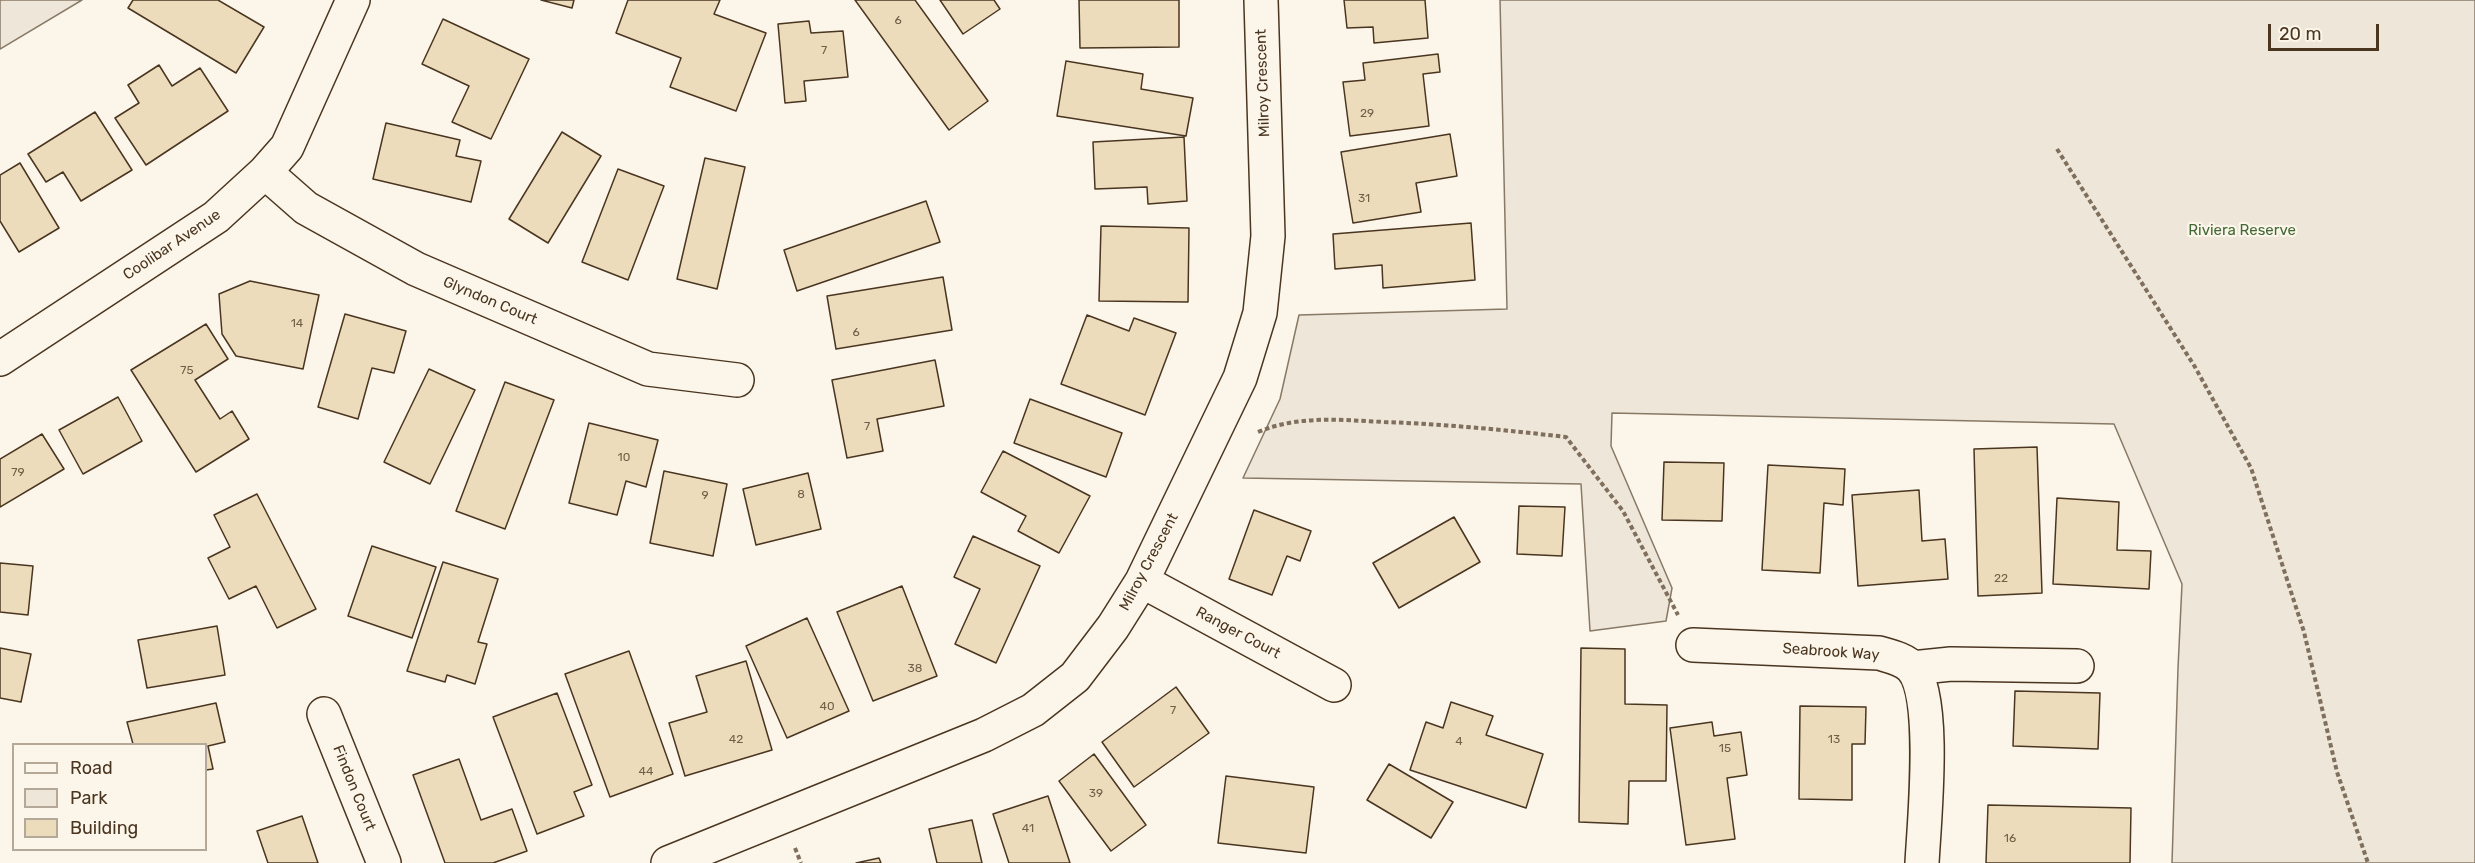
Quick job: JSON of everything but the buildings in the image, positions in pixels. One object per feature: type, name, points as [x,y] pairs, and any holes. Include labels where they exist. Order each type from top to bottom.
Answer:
[{"type":"street","name":"Coolibar Avenue","points":[[0,358],[216,217],[265,172],[287,147],[353,0]]},
{"type":"street","name":"Milroy Crescent","points":[[668,863],[984,735],[1033,710],[1074,677],[1113,627],[1142,581],[1240,378],[1260,313],[1268,236],[1261,0]]},
{"type":"street","name":"Glyndon Court","points":[[265,172],[306,208],[416,269],[648,369],[737,380]]},
{"type":"street","name":"Ranger Court","points":[[1142,581],[1334,685]]},
{"type":"street","name":"Seabrook Way","points":[[1693,645],[1879,653],[1896,658],[1912,668]]},
{"type":"street","points":[[1922,863],[1928,717],[1922,688],[1912,668],[1951,664],[2077,666]]},
{"type":"street","name":"Findon Court","points":[[324,714],[384,863]]},
{"type":"path","points":[[2056,148],[2195,367],[2251,468],[2304,632],[2337,772],[2368,863]]},
{"type":"path","points":[[1258,432],[1276,424],[1307,419],[1464,425],[1566,436],[1623,511],[1693,645]]},
{"type":"green space","points":[[0,0],[82,0],[0,49]]},
{"type":"green space","name":"Riviera Reserve","points":[[1500,0],[2475,0],[2475,863],[2172,863],[2182,584],[2114,424],[1612,413],[1611,446],[1672,588],[1666,621],[1590,631],[1581,484],[1243,478],[1280,399],[1299,315],[1507,309]]}]
